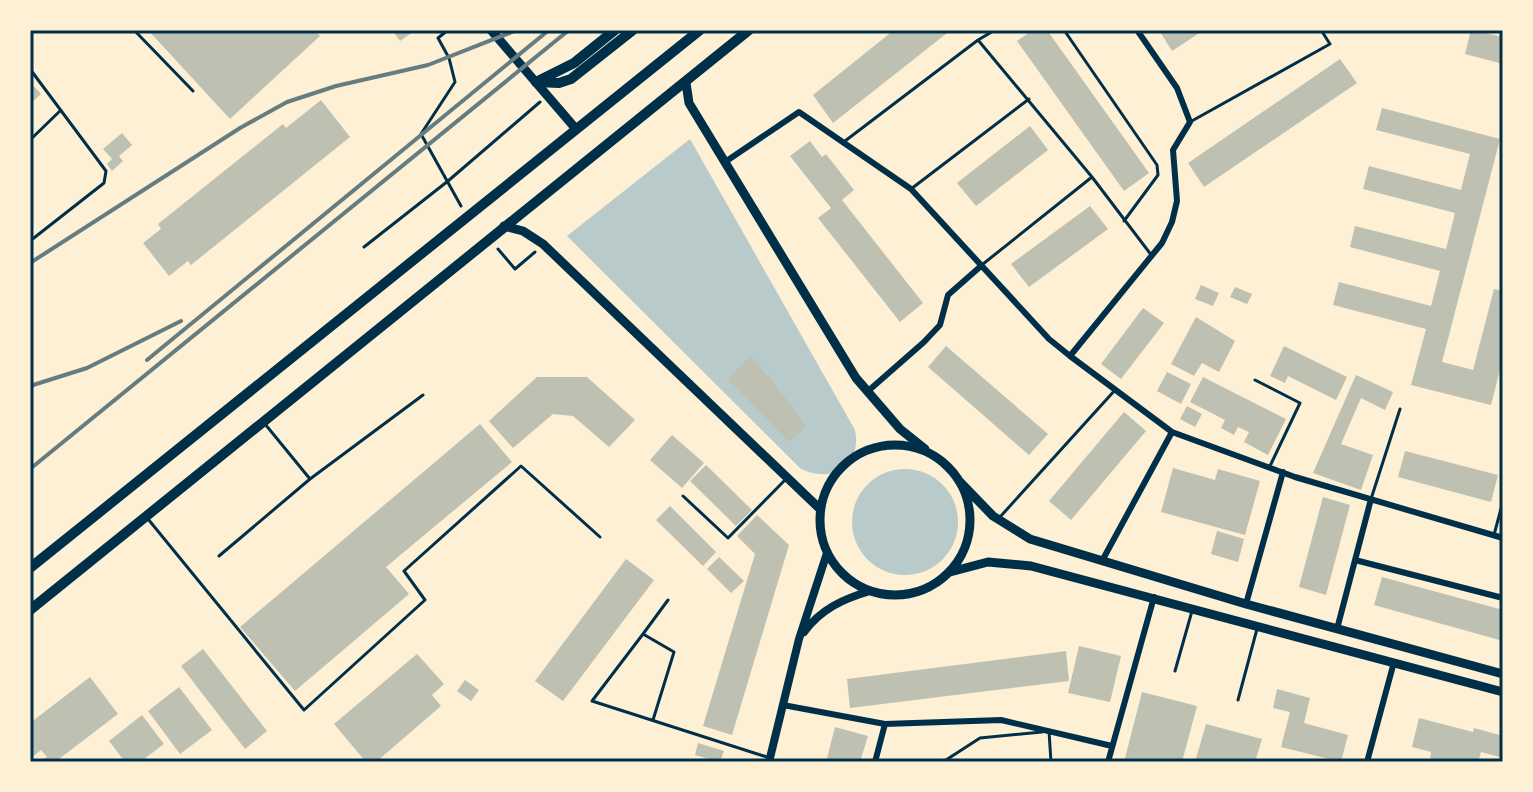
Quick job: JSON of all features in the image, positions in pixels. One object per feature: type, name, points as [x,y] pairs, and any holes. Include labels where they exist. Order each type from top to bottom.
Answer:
[{"type":"main road","points":[[491,30],[576,129]]},
{"type":"main road","points":[[536,82],[574,63],[615,30]]},
{"type":"main road","points":[[536,82],[559,83],[571,79],[633,30]]},
{"type":"main road","points":[[30,568],[700,30]]},
{"type":"main road","points":[[30,610],[749,30]]},
{"type":"main road","points":[[686,83],[689,103],[840,353],[867,392],[900,429],[948,467],[998,520],[1030,539],[1102,561],[1503,674]]},
{"type":"main road","points":[[504,226],[523,231],[543,244],[820,509]]},
{"type":"main road","points":[[934,456],[911,447],[887,445],[863,452],[843,466],[828,485],[820,509],[820,531],[827,553],[838,569],[852,582],[870,591],[891,595],[912,594],[933,586],[950,572],[964,552],[970,528],[969,504],[959,481]]},
{"type":"main road","points":[[950,572],[988,562],[1031,566],[1503,692]]},
{"type":"street","points":[[1070,356],[1162,243],[1177,201],[1173,150],[1190,122],[1177,88],[1137,30]]},
{"type":"street","points":[[725,162],[799,112],[911,189],[1049,339],[1172,432],[1283,472],[1503,538]]},
{"type":"street","points":[[867,392],[940,325],[948,295],[981,266]]},
{"type":"street","points":[[1102,561],[1172,432]]},
{"type":"street","points":[[1246,604],[1283,472]]},
{"type":"street","points":[[1337,629],[1371,499]]},
{"type":"street","points":[[770,760],[799,639],[827,553]]},
{"type":"street","points":[[1355,560],[1503,598]]},
{"type":"street","points":[[799,639],[814,618],[846,598],[870,591]]},
{"type":"street","points":[[1108,762],[1154,597]]},
{"type":"street","points":[[1367,762],[1394,662]]},
{"type":"street","points":[[783,705],[885,724],[1001,720],[1112,746]]},
{"type":"street","points":[[875,762],[885,724]]},
{"type":"lane","points":[[134,30],[193,91]]},
{"type":"lane","points":[[842,143],[995,30]]},
{"type":"lane","points":[[1064,30],[1157,165],[1158,175],[1124,221]]},
{"type":"lane","points":[[1190,122],[1330,44],[1321,30]]},
{"type":"lane","points":[[978,40],[1092,177],[1152,256]]},
{"type":"lane","points":[[30,69],[106,171],[104,183],[30,241]]},
{"type":"lane","points":[[911,189],[1029,99]]},
{"type":"lane","points":[[30,140],[61,110]]},
{"type":"lane","points":[[981,266],[1092,177]]},
{"type":"lane","points":[[1255,380],[1300,403],[1269,467]]},
{"type":"lane","points":[[998,520],[1116,389]]},
{"type":"lane","points":[[219,556],[310,479],[423,395]]},
{"type":"lane","points":[[1371,499],[1400,409]]},
{"type":"lane","points":[[263,421],[310,479]]},
{"type":"lane","points":[[146,516],[304,710],[425,600],[404,571],[521,466],[600,537]]},
{"type":"lane","points":[[683,496],[728,538],[788,478]]},
{"type":"lane","points":[[1494,535],[1503,501]]},
{"type":"lane","points":[[668,600],[592,701],[770,760]]},
{"type":"lane","points":[[1175,671],[1193,608]]},
{"type":"lane","points":[[1238,700],[1258,625]]},
{"type":"lane","points":[[643,634],[674,652],[653,720]]},
{"type":"lane","points":[[932,762],[946,760],[980,738],[1049,731],[1051,762]]},
{"type":"path","points":[[448,30],[438,38],[449,58],[455,82],[421,134],[466,215]]},
{"type":"path","points":[[364,247],[448,181],[548,95]]},
{"type":"path","points":[[489,239],[515,269],[543,244]]},
{"type":"shaded area","points":[[690,139],[855,430],[854,453],[843,468],[824,474],[801,469],[567,236]]},
{"type":"shaded area","points":[[905,469],[925,473],[942,485],[954,502],[958,522],[954,542],[942,559],[925,571],[905,575],[885,571],[868,559],[856,542],[852,522],[856,502],[868,485],[885,473]]},
{"type":"building","points":[[148,30],[315,30],[320,36],[230,119]]},
{"type":"building","points":[[392,30],[416,30],[400,41]]},
{"type":"building","points":[[894,30],[951,30],[833,123],[813,95]]},
{"type":"building","points":[[1033,30],[1047,30],[1149,173],[1124,191],[1017,41]]},
{"type":"building","points":[[1159,30],[1204,30],[1172,51]]},
{"type":"building","points":[[1471,30],[1503,37],[1503,64],[1465,54]]},
{"type":"building","points":[[1340,59],[1357,83],[1204,187],[1188,163]]},
{"type":"building","points":[[30,82],[41,94],[30,104]]},
{"type":"building","points":[[321,100],[350,137],[191,265],[188,261],[169,276],[143,243],[161,229],[158,224],[283,124],[286,128]]},
{"type":"building","points":[[1382,108],[1500,139],[1442,362],[1473,370],[1494,289],[1503,291],[1503,358],[1491,405],[1411,385],[1426,329],[1333,305],[1339,282],[1431,306],[1440,271],[1350,247],[1355,226],[1446,249],[1455,213],[1363,189],[1369,166],[1461,190],[1470,154],[1376,130]]},
{"type":"building","points":[[1030,126],[1048,150],[976,206],[957,183]]},
{"type":"building","points":[[122,133],[132,145],[119,156],[123,161],[112,171],[107,164],[112,159],[103,149]]},
{"type":"building","points":[[810,141],[822,157],[826,154],[854,190],[842,200],[923,303],[900,322],[818,218],[831,208],[790,156]]},
{"type":"building","points":[[1090,206],[1108,229],[1029,287],[1011,264]]},
{"type":"building","points":[[1201,285],[1219,293],[1213,306],[1195,299]]},
{"type":"building","points":[[1235,287],[1252,294],[1247,304],[1230,297]]},
{"type":"building","points":[[1143,308],[1164,323],[1121,379],[1101,364]]},
{"type":"building","points":[[1196,317],[1235,341],[1219,372],[1202,363],[1194,376],[1171,364]]},
{"type":"building","points":[[946,346],[1048,434],[1029,455],[928,367]]},
{"type":"building","points":[[1284,346],[1347,377],[1336,400],[1288,376],[1285,383],[1270,376]]},
{"type":"building","points":[[750,357],[772,380],[806,426],[789,442],[728,379]]},
{"type":"building","points":[[1167,372],[1191,384],[1181,404],[1157,391]]},
{"type":"building","points":[[1356,375],[1393,392],[1385,410],[1361,398],[1341,444],[1373,455],[1361,490],[1313,473]]},
{"type":"building","points":[[537,377],[587,377],[635,420],[609,447],[573,416],[553,414],[513,448],[489,421]]},
{"type":"building","points":[[1203,377],[1286,419],[1268,455],[1244,442],[1249,432],[1238,427],[1234,435],[1221,428],[1225,420],[1190,402]]},
{"type":"building","points":[[1187,406],[1202,414],[1195,427],[1180,419]]},
{"type":"building","points":[[1124,412],[1146,431],[1071,520],[1049,501]]},
{"type":"building","points":[[480,424],[512,462],[386,567],[409,594],[295,691],[240,627]]},
{"type":"building","points":[[672,435],[704,463],[682,488],[650,460]]},
{"type":"building","points":[[1405,451],[1498,475],[1491,502],[1398,477]]},
{"type":"building","points":[[706,465],[752,510],[736,526],[690,481]]},
{"type":"building","points":[[1173,468],[1215,480],[1218,469],[1260,481],[1245,535],[1161,512]]},
{"type":"building","points":[[1323,497],[1350,505],[1326,595],[1299,587]]},
{"type":"building","points":[[670,506],[716,552],[703,566],[656,520]]},
{"type":"building","points":[[757,515],[789,545],[732,735],[703,726],[755,554],[737,536]]},
{"type":"building","points":[[1217,531],[1244,539],[1238,562],[1211,554]]},
{"type":"building","points":[[719,557],[744,581],[731,593],[707,569]]},
{"type":"building","points":[[626,559],[654,580],[563,701],[535,681]]},
{"type":"building","points":[[1382,577],[1503,610],[1503,641],[1374,605]]},
{"type":"building","points":[[1079,646],[1121,656],[1110,702],[1068,693]]},
{"type":"building","points":[[203,649],[267,731],[245,749],[181,666]]},
{"type":"building","points":[[1066,651],[1069,681],[850,708],[847,679]]},
{"type":"building","points":[[417,654],[444,684],[432,695],[441,706],[376,762],[366,762],[334,724]]},
{"type":"building","points":[[90,677],[118,714],[55,762],[40,762],[47,757],[41,750],[30,759],[30,723]]},
{"type":"building","points":[[465,680],[479,690],[471,701],[457,691]]},
{"type":"building","points":[[179,687],[212,730],[180,754],[148,711]]},
{"type":"building","points":[[1277,689],[1310,698],[1304,723],[1348,735],[1341,762],[1281,747],[1290,712],[1273,708]]},
{"type":"building","points":[[1142,692],[1197,706],[1182,762],[1124,762]]},
{"type":"building","points":[[142,715],[164,744],[140,762],[125,762],[109,741]]},
{"type":"building","points":[[1419,718],[1503,736],[1503,758],[1481,752],[1478,762],[1443,762],[1430,758],[1431,752],[1412,747]]},
{"type":"building","points":[[1206,724],[1262,739],[1255,762],[1195,762]]},
{"type":"building","points":[[835,727],[868,736],[860,762],[826,762]]},
{"type":"building","points":[[698,743],[724,751],[720,762],[695,755]]},
{"type":"railway","points":[[30,263],[240,128],[287,102],[336,86],[428,65],[517,30]]},
{"type":"railway","points":[[147,360],[549,30]]},
{"type":"railway","points":[[30,469],[569,30]]},
{"type":"railway","points":[[30,386],[87,368],[181,321]]}]
